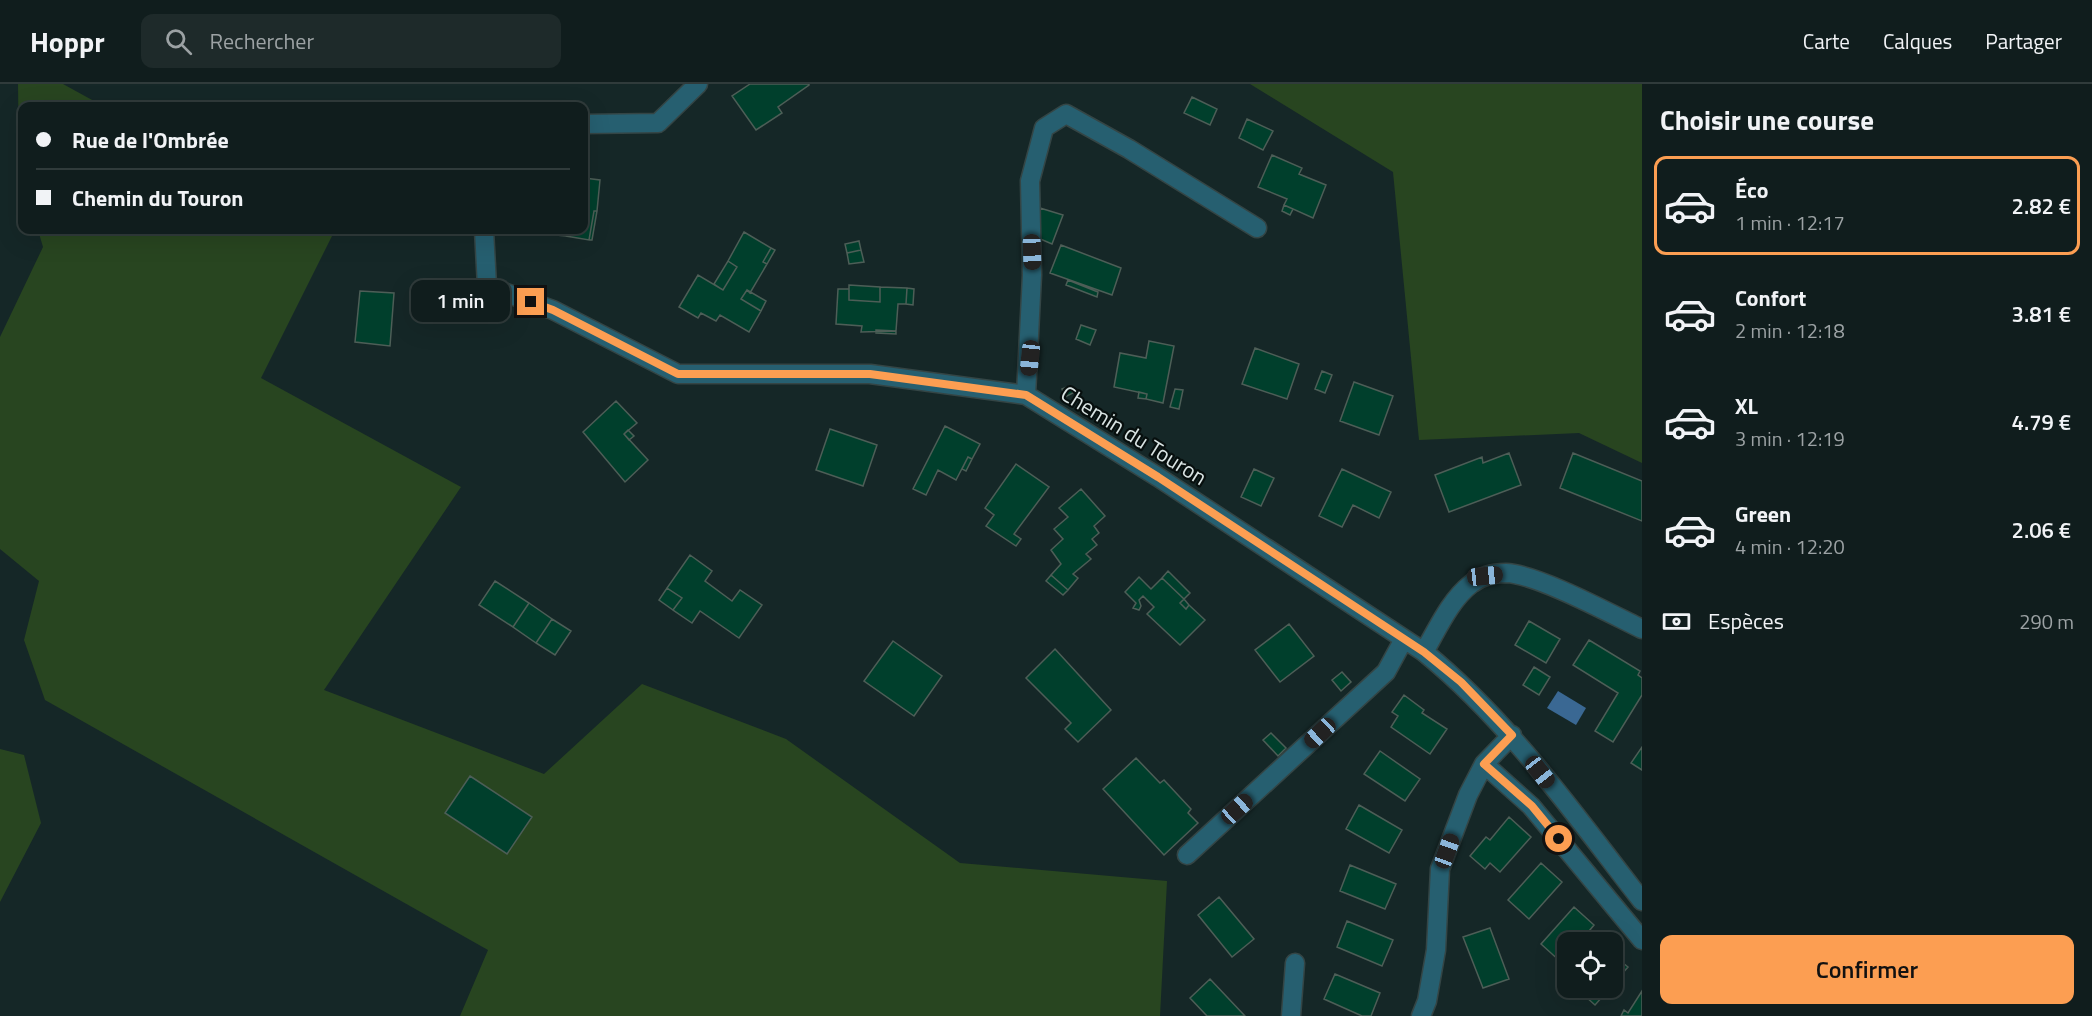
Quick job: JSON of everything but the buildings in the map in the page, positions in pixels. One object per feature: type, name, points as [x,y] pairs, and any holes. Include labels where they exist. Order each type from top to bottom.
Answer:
[{"type":"street","points":[[588,124],[658,123],[698,84]]},
{"type":"street","points":[[1026,395],[1032,275],[1030,181],[1044,128],[1066,114],[1129,149],[1257,228]]},
{"type":"street","name":"Chemin du Touron","points":[[484,234],[487,286],[553,310],[678,374],[870,374],[1026,395],[1158,477],[1424,652],[1461,682],[1512,735],[1642,901]]},
{"type":"street","points":[[1424,652],[1451,607],[1470,585],[1485,576],[1507,573],[1531,579],[1642,629]]},
{"type":"street","points":[[1187,855],[1386,672],[1404,639]]},
{"type":"street","points":[[1421,1016],[1427,1002],[1436,950],[1440,869],[1468,795],[1484,764],[1512,735]]},
{"type":"street","points":[[1484,764],[1532,806],[1642,940]]},
{"type":"street","points":[[1291,1016],[1295,963]]},
{"type":"green space","points":[[18,84],[63,84],[96,102],[18,102]]},
{"type":"green space","points":[[1250,84],[1642,84],[1642,463],[1579,433],[1419,440],[1393,172]]},
{"type":"green space","points":[[39,234],[333,234],[261,378],[461,487],[324,690],[544,774],[642,684],[786,739],[960,863],[1167,881],[1160,1016],[460,1016],[488,950],[45,700],[24,640],[39,581],[0,549],[0,337],[43,247]]},
{"type":"green space","points":[[0,749],[24,755],[41,823],[0,902]]},
{"type":"water","points":[[1558,691],[1586,708],[1576,725],[1547,708]]},
{"type":"route","points":[[531,302],[553,310],[678,374],[870,374],[1026,395],[1158,477],[1424,652],[1461,682],[1512,735],[1484,764],[1532,806],[1559,839]]}]
